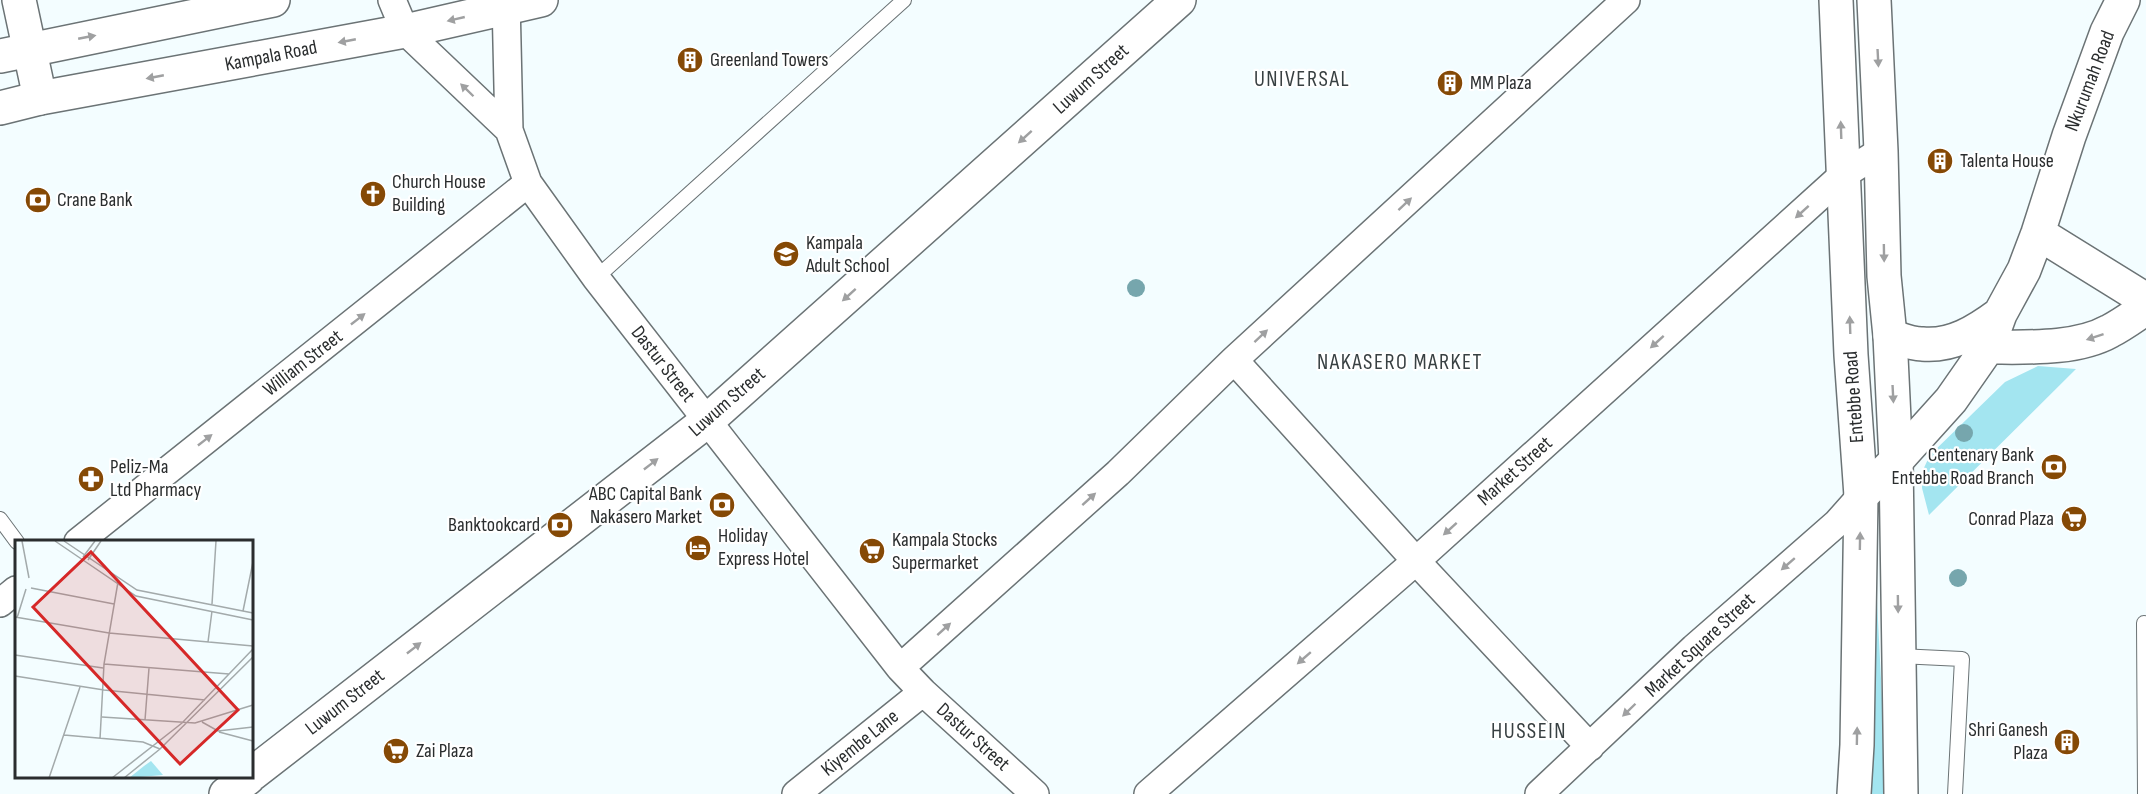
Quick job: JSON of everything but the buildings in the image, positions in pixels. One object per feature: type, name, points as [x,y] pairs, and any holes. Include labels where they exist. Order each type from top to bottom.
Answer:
[{"type":"main road","points":[[19,0],[15,52],[40,98]]},
{"type":"main road","points":[[15,52],[273,0]]},
{"type":"main road","name":"Kampala Road","points":[[0,108],[40,98],[405,31],[507,4],[541,0]]},
{"type":"main road","name":"Luwum Street","points":[[254,772],[707,421],[1179,0]]},
{"type":"main road","name":"Entebbe Road","points":[[1836,0],[1851,355],[1861,496],[1857,745],[1854,794]]},
{"type":"main road","name":"Entebbe Road","points":[[1874,0],[1884,276],[1890,336],[1896,461],[1900,794]]},
{"type":"main road","name":"Nkurumah Road","points":[[1861,496],[1951,400],[1988,347],[2005,306],[2024,270],[2076,115],[2107,32],[2123,0]]},
{"type":"main road","points":[[2038,232],[2146,300]]},
{"type":"main road","points":[[1890,336],[1920,345],[1941,344],[1970,334],[2005,306]]},
{"type":"main road","points":[[1988,347],[2043,347],[2085,340],[2108,332],[2146,308]]},
{"type":"main road","points":[[226,794],[245,779]]},
{"type":"street","name":"Dastur Street","points":[[392,0],[405,31],[509,130]]},
{"type":"street","points":[[900,668],[1118,473],[1234,360],[1626,0]]},
{"type":"street","name":"Dastur Street","points":[[507,4],[509,130],[528,183],[596,278],[900,668],[923,692],[1035,794]]},
{"type":"street","name":"Market Street","points":[[1148,794],[1416,561],[1843,175],[1881,151]]},
{"type":"street","name":"William Street","points":[[81,540],[528,183]]},
{"type":"street","points":[[1234,360],[1416,561],[1590,747]]},
{"type":"street","name":"Market Square Street","points":[[1539,794],[1694,648],[1836,523],[1861,496]]},
{"type":"street","points":[[0,603],[15,592]]},
{"type":"street","name":"Kiyembe Lane","points":[[796,794],[923,692]]},
{"type":"lane","points":[[596,278],[904,0]]},
{"type":"lane","points":[[0,519],[16,540]]},
{"type":"lane","points":[[2144,623],[2145,794]]},
{"type":"lane","points":[[1899,656],[1962,659],[1955,794]]},
{"type":"shaded area","points":[[2038,366],[2076,369],[1929,515],[1922,488],[1922,472],[1930,455],[2005,382]]},
{"type":"shaded area","points":[[1874,542],[1886,794],[1862,794]]},
{"type":"place","name":"Greenland Towers","points":[[690,60]]},
{"type":"place","name":"MM Plaza","points":[[1450,83]]},
{"type":"place","name":"Talenta House","points":[[1940,161]]},
{"type":"place","name":"Church House Building","points":[[373,194]]},
{"type":"place","name":"Crane Bank","points":[[38,200]]},
{"type":"place","name":"Kampala Adult School","points":[[786,254]]},
{"type":"place","name":"Centenary Bank Entebbe Road Branch","points":[[2054,467]]},
{"type":"place","name":"Peliz-Ma Ltd Pharmacy","points":[[91,479]]},
{"type":"place","name":"ABC Capital Bank Nakasero Market","points":[[722,505]]},
{"type":"place","name":"Conrad Plaza","points":[[2074,519]]},
{"type":"place","name":"Banktookcard","points":[[560,525]]},
{"type":"place","name":"Holiday Express Hotel","points":[[698,548]]},
{"type":"place","name":"Kampala Stocks Supermarket","points":[[872,551]]},
{"type":"place","name":"Shri Ganesh Plaza","points":[[2067,742]]},
{"type":"place","name":"Zai Plaza","points":[[396,751]]},
{"type":"district","name":"UNIVERSAL","points":[[1302,79]]},
{"type":"district","name":"NAKASERO MARKET","points":[[1400,362]]},
{"type":"district","name":"HUSSEIN","points":[[1529,731]]}]
